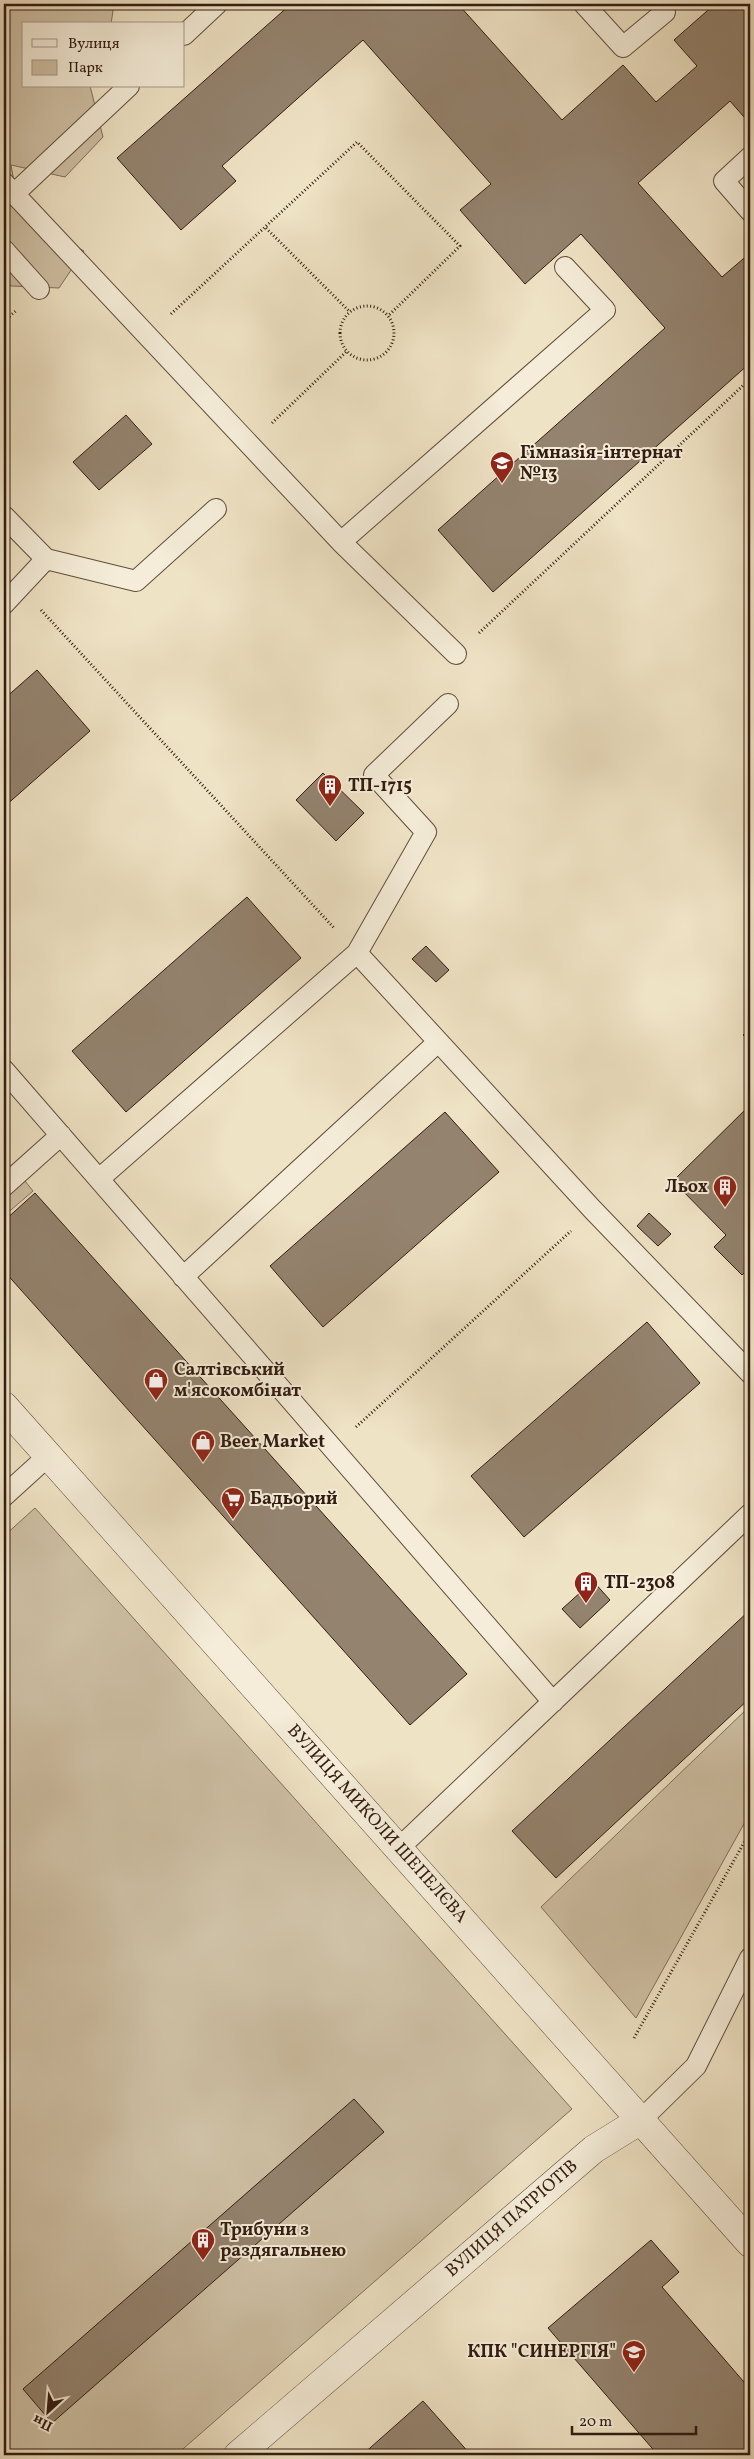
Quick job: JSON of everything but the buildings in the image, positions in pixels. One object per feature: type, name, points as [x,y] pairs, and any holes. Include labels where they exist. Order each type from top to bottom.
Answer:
[{"type":"street","name":"ВУЛИЦЯ МИКОЛИ ШЕПЕЛЄВА","points":[[4,1406],[750,2244]]},
{"type":"street","name":"ВУЛИЦЯ ПАТРІОТІВ","points":[[238,2455],[594,2148],[641,2120]]},
{"type":"lane","points":[[185,34],[217,4]]},
{"type":"lane","points":[[584,4],[623,48],[665,12]]},
{"type":"lane","points":[[128,88],[9,189],[341,542],[456,654]]},
{"type":"lane","points":[[750,157],[724,181],[750,211]]},
{"type":"lane","points":[[4,250],[39,289]]},
{"type":"lane","points":[[341,542],[605,310],[565,267]]},
{"type":"lane","points":[[4,516],[46,559],[136,581],[216,509]]},
{"type":"lane","points":[[4,604],[21,588],[46,559]]},
{"type":"lane","points":[[99,1179],[357,953],[426,832],[374,775],[448,704]]},
{"type":"lane","points":[[357,953],[593,1210],[750,1373]]},
{"type":"lane","points":[[183,1278],[438,1042]]},
{"type":"lane","points":[[4,1070],[553,1702]]},
{"type":"lane","points":[[4,1186],[61,1135]]},
{"type":"lane","points":[[4,1496],[48,1456]]},
{"type":"lane","points":[[399,1848],[750,1514]]},
{"type":"lane","name":"ВУЛИЦЯ ПАТРІОТІВ","points":[[641,2120],[696,2066],[750,1958]]},
{"type":"path","points":[[147,336],[357,142],[460,246],[388,316]]},
{"type":"path","points":[[266,228],[350,312]]},
{"type":"path","points":[[370,306],[380,309],[388,316],[393,324],[394,335],[392,344],[386,353],[377,358],[366,360],[356,358],[347,351],[342,342],[340,331],[343,321],[350,312],[360,307],[370,306]]},
{"type":"path","points":[[249,445],[347,351]]},
{"type":"path","points":[[456,654],[750,379]]},
{"type":"path","points":[[21,588],[357,953]]},
{"type":"path","points":[[332,1449],[593,1210]]},
{"type":"path","points":[[634,2038],[750,1832]]},
{"type":"green space","points":[[4,4],[114,4],[111,22],[22,22],[22,88],[91,88],[103,137],[65,177],[11,165],[20,215],[84,251],[59,288],[11,286],[4,279]]},
{"type":"green space","points":[[21,1176],[33,1191],[4,1216],[4,1192]]},
{"type":"green space","points":[[35,1508],[572,2109],[176,2455],[4,2455],[4,1536]]},
{"type":"green space","points":[[750,1706],[750,1813],[636,2018],[541,1907]]},
{"type":"place","name":"Гімназія-інтернат №13","points":[[502,484]]},
{"type":"place","name":"ТП-1715","points":[[330,807]]},
{"type":"place","name":"Льох","points":[[725,1208]]},
{"type":"place","name":"Салтівський м'ясокомбінат","points":[[156,1401]]},
{"type":"place","name":"Beer Market","points":[[203,1463]]},
{"type":"place","name":"Бадьорий","points":[[233,1520]]},
{"type":"place","name":"ТП-2308","points":[[586,1604]]},
{"type":"place","name":"Трибуни з раздягальнею","points":[[203,2261]]},
{"type":"place","name":"КПК \"СИНЕРГІЯ\"","points":[[634,2373]]}]
